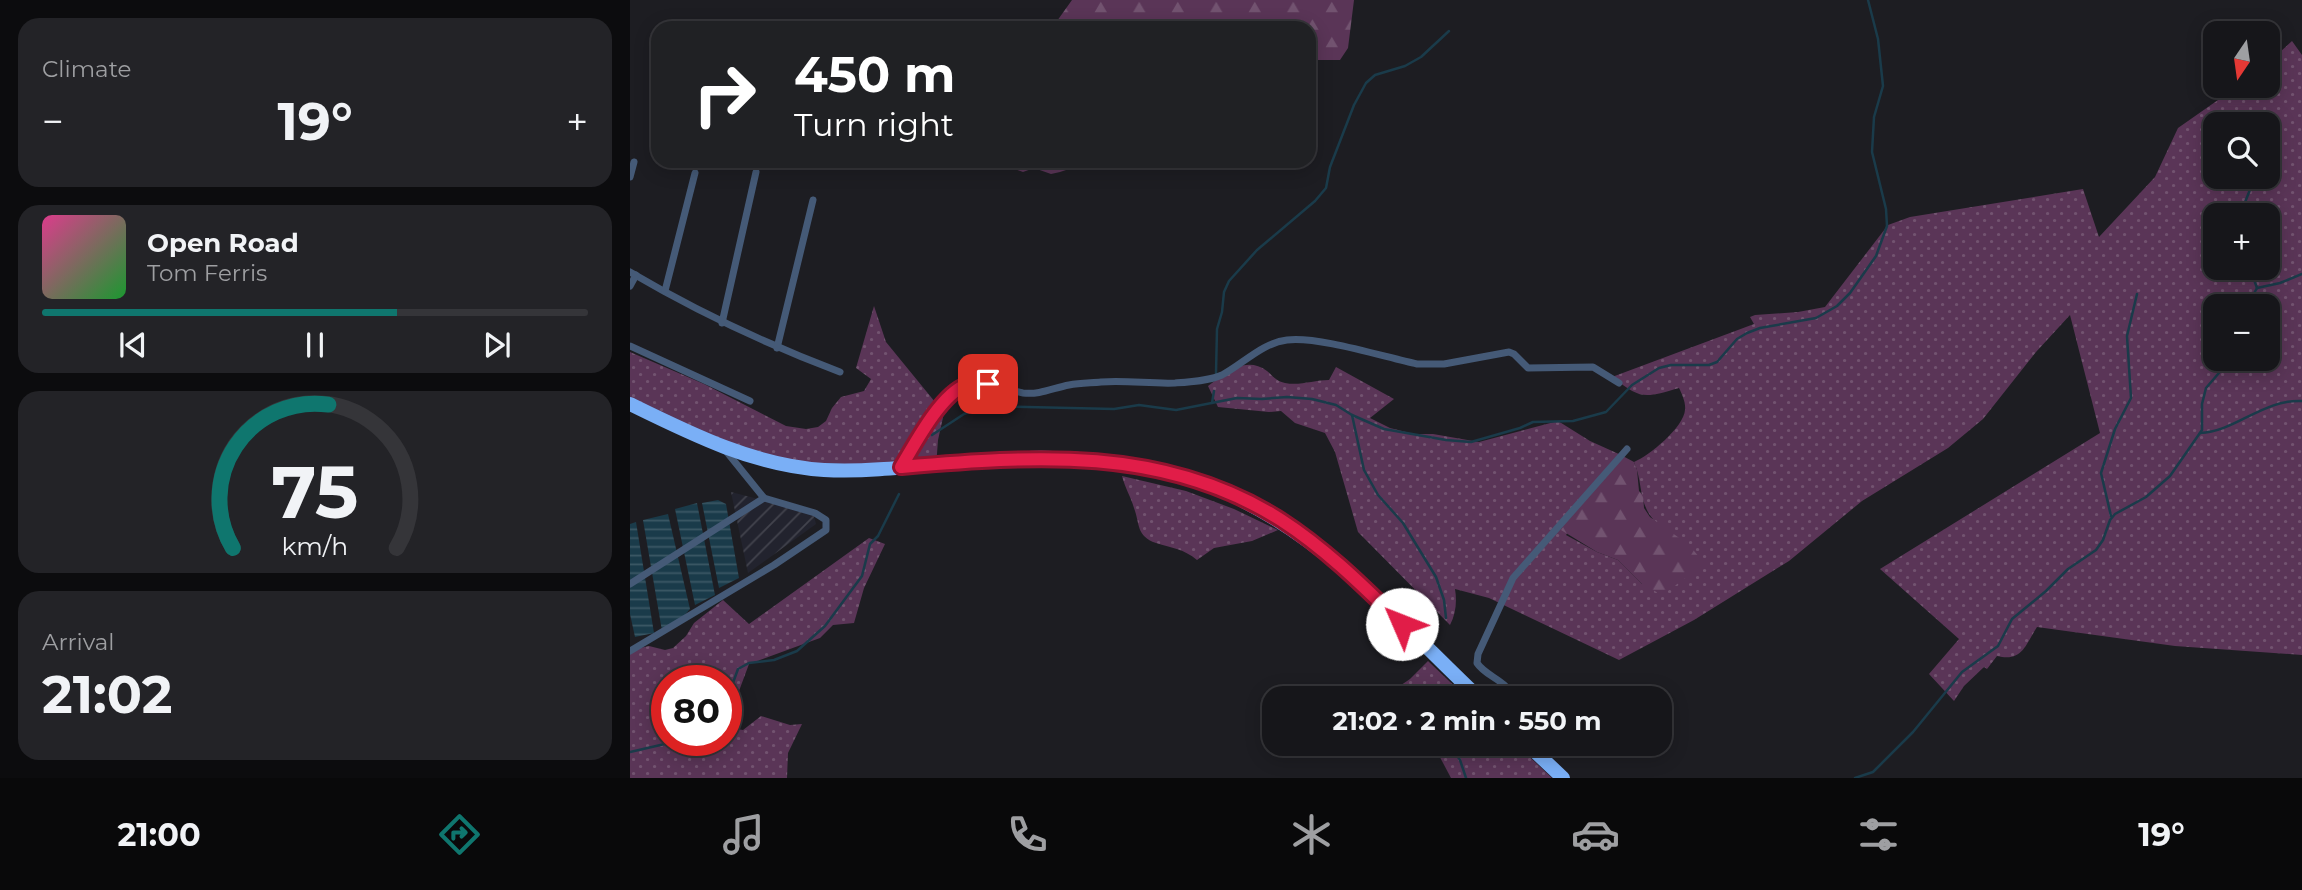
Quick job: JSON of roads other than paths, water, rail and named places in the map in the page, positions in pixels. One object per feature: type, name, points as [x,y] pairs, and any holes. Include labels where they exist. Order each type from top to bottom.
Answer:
[{"type":"highway","points":[[630,404],[724,447],[783,464],[822,470],[855,471],[1000,459],[1105,461],[1160,470],[1214,485],[1281,520],[1341,566],[1466,686]]},
{"type":"highway","points":[[1540,756],[1563,778]]},
{"type":"street","points":[[630,177],[634,162]]},
{"type":"street","points":[[722,323],[756,172]]},
{"type":"street","points":[[665,291],[695,173]]},
{"type":"street","points":[[777,348],[813,200]]},
{"type":"street","points":[[630,286],[633,273],[687,306],[722,323],[839,372]]},
{"type":"street","points":[[901,467],[920,436],[947,401],[969,383],[978,382],[1039,394],[1070,385],[1106,382],[1175,383],[1210,379],[1226,373],[1268,346],[1287,340],[1332,345],[1430,365],[1509,352],[1528,368],[1593,367],[1619,383]]},
{"type":"street","points":[[630,346],[750,401]]},
{"type":"street","points":[[630,651],[774,565],[826,530],[826,520],[815,513],[764,498],[724,447]]},
{"type":"street","points":[[1506,686],[1477,663],[1478,654],[1504,594],[1520,568],[1627,449]]},
{"type":"street","points":[[630,584],[764,498]]},
{"type":"water","points":[[718,500],[726,504],[739,578],[719,588],[702,503]]},
{"type":"water","points":[[697,503],[715,595],[695,605],[675,509]]},
{"type":"water","points":[[668,514],[690,609],[673,628],[662,631],[643,520]]},
{"type":"water","points":[[636,522],[654,633],[635,637],[630,614],[630,524]]},
{"type":"waterway","points":[[932,435],[964,414],[985,406],[1114,409],[1139,405],[1176,410],[1237,398],[1287,397],[1336,405],[1384,429],[1471,442],[1533,422],[1573,421],[1606,412],[1632,385],[1659,368],[1671,365],[1709,365],[1717,362],[1737,339],[1747,333],[1760,328],[1816,318],[1837,306],[1850,293],[1876,256],[1887,226],[1886,209],[1872,152],[1874,117],[1883,86],[1878,39],[1868,0]]},
{"type":"waterway","points":[[1216,373],[1217,329],[1224,292],[1229,281],[1257,250],[1315,201],[1326,188],[1330,167],[1354,105],[1366,83],[1375,75],[1405,66],[1421,57],[1449,31]]},
{"type":"waterway","points":[[2245,203],[2250,189]]},
{"type":"waterway","points":[[2257,288],[2302,274]]},
{"type":"waterway","points":[[2254,280],[2257,288],[2254,294]]},
{"type":"waterway","points":[[2111,516],[2101,473],[2115,429],[2131,398],[2127,336],[2137,294]]},
{"type":"waterway","points":[[1855,778],[1873,772],[1913,732],[1962,672],[1998,646],[2012,619],[2068,569],[2096,550],[2115,514],[2146,497],[2170,476],[2202,430],[2202,404],[2206,388],[2221,371]]},
{"type":"waterway","points":[[1212,403],[1214,391]]},
{"type":"waterway","points":[[2200,433],[2225,427],[2275,405],[2302,401]]},
{"type":"waterway","points":[[1352,415],[1364,470],[1378,495],[1403,523],[1436,577],[1444,600],[1446,618]]},
{"type":"waterway","points":[[742,667],[749,663],[774,660],[797,651],[825,626],[862,576],[870,544],[878,536],[899,494]]},
{"type":"waterway","points":[[630,752],[651,747]]},
{"type":"waterway","points":[[1458,756],[1466,778]]}]
